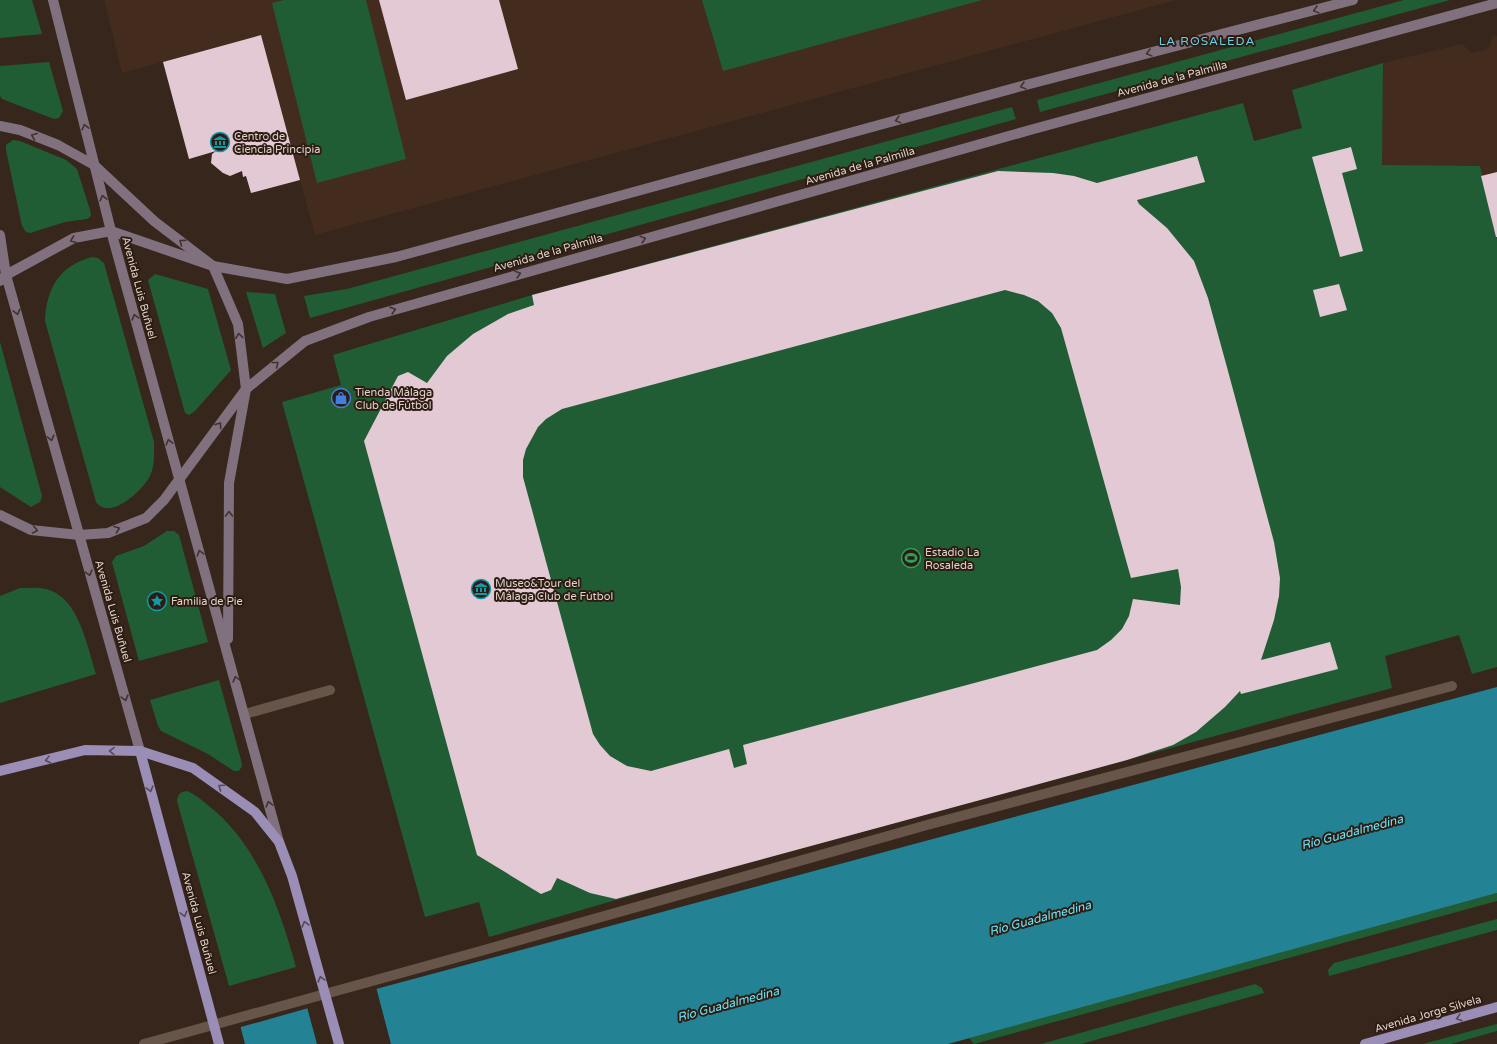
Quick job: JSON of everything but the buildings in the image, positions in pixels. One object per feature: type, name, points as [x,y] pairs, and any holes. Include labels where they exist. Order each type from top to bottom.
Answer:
[{"type":"main road","name":"Avenida Luis Buñuel","points":[[53,0],[111,231],[179,480],[228,651],[279,842],[292,876],[339,1044]]},
{"type":"main road","points":[[3,278],[74,238],[111,231],[213,266],[287,279],[396,257],[1018,87],[1353,0]]},
{"type":"main road","name":"Avenida de la Palmilla","points":[[0,515],[31,530],[79,535],[108,533],[146,518],[164,500],[246,389],[305,341],[376,315],[1030,130],[1497,3]]},
{"type":"main road","points":[[0,126],[20,130],[58,145],[94,165],[154,221],[213,266]]},
{"type":"main road","name":"Avenida Luis Buñuel","points":[[0,235],[3,278],[79,535],[140,751],[219,1044]]},
{"type":"main road","name":"Avenida Luis Buñuel","points":[[213,266],[238,324],[246,389],[229,483],[228,651]]},
{"type":"main road","points":[[0,771],[85,750],[140,751],[194,768],[255,812],[279,842]]},
{"type":"main road","name":"Avenida Jorge Silvela","points":[[1365,1044],[1497,1007]]},
{"type":"lane","points":[[144,1044],[477,952],[928,824],[1452,686]]},
{"type":"lane","points":[[245,714],[330,690]]},
{"type":"shaded area","points":[[104,0],[1176,0],[315,235],[261,35],[122,73]]},
{"type":"shaded area","points":[[1497,36],[1497,313],[1380,322],[1383,63],[1462,44],[1472,53],[1489,49],[1492,37]]},
{"type":"green space","points":[[0,0],[32,0],[42,34],[0,38]]},
{"type":"green space","points":[[284,0],[366,0],[406,159],[317,183],[272,3]]},
{"type":"green space","points":[[702,0],[982,0],[723,71]]},
{"type":"green space","points":[[1404,0],[1450,0],[1040,112],[1037,100]]},
{"type":"green space","points":[[49,62],[63,111],[59,118],[54,119],[2,99],[0,96],[0,66]]},
{"type":"green space","name":"Estadio La Rosaleda","points":[[1383,63],[1382,165],[1480,166],[1497,239],[1497,667],[1472,674],[1459,635],[1385,656],[1392,688],[681,881],[489,937],[479,902],[425,917],[282,402],[341,385],[333,355],[532,295],[1243,103],[1254,141],[1302,128],[1292,90]]},
{"type":"green space","points":[[1012,107],[1016,119],[310,318],[304,296],[347,289]]},
{"type":"green space","points":[[13,140],[20,141],[66,160],[77,169],[91,216],[87,219],[65,222],[30,233],[26,232],[22,226],[6,150],[6,145]]},
{"type":"green space","points":[[92,257],[98,258],[104,263],[154,442],[153,468],[146,482],[125,502],[109,508],[102,507],[96,502],[45,321],[48,299],[57,280],[63,272],[71,266]]},
{"type":"green space","points":[[155,274],[208,289],[231,370],[195,411],[189,415],[185,413],[148,280]]},
{"type":"green space","points":[[246,292],[275,294],[286,333],[263,348]]},
{"type":"green space","points":[[0,342],[42,496],[40,502],[31,507],[0,487]]},
{"type":"green space","points":[[167,531],[174,531],[179,535],[208,642],[139,661],[112,562],[116,556],[144,546]]},
{"type":"green space","points":[[20,588],[46,589],[57,594],[66,602],[74,612],[80,624],[96,674],[0,703],[0,596]]},
{"type":"green space","points":[[219,680],[241,760],[242,766],[239,771],[234,771],[208,754],[161,731],[150,700]]},
{"type":"green space","points":[[187,791],[209,806],[226,822],[241,839],[254,859],[265,879],[283,923],[296,967],[229,986],[177,801],[180,794]]},
{"type":"green space","points":[[1497,893],[1497,901],[974,1044],[969,1038]]},
{"type":"green space","points":[[1497,919],[1497,930],[1329,976],[1328,970],[1334,963]]},
{"type":"green space","points":[[1255,984],[1262,988],[1264,993],[1081,1044],[1041,1044]]},
{"type":"green space","points":[[1497,1024],[1497,1031],[1451,1044],[1423,1044]]},
{"type":"water","name":"Río Guadalmedina","points":[[1497,687],[1497,893],[948,1044],[181,1044],[376,989]]},
{"type":"pier","points":[[376,987],[391,1044],[317,1044],[307,1007]]},
{"type":"pier","points":[[240,1025],[245,1044],[179,1044],[181,1042]]},
{"type":"place","name":"Centro de Ciencia Principia","points":[[220,142]]},
{"type":"place","name":"Tienda Málaga Club de Fútbol","points":[[341,398]]},
{"type":"place","name":"Estadio La Rosaleda","points":[[911,558]]},
{"type":"place","name":"Museo&Tour del Málaga Club de Fútbol","points":[[481,589]]},
{"type":"place","name":"Familia de Pie","points":[[157,601]]},
{"type":"district","name":"LA ROSALEDA","points":[[1207,41]]}]
